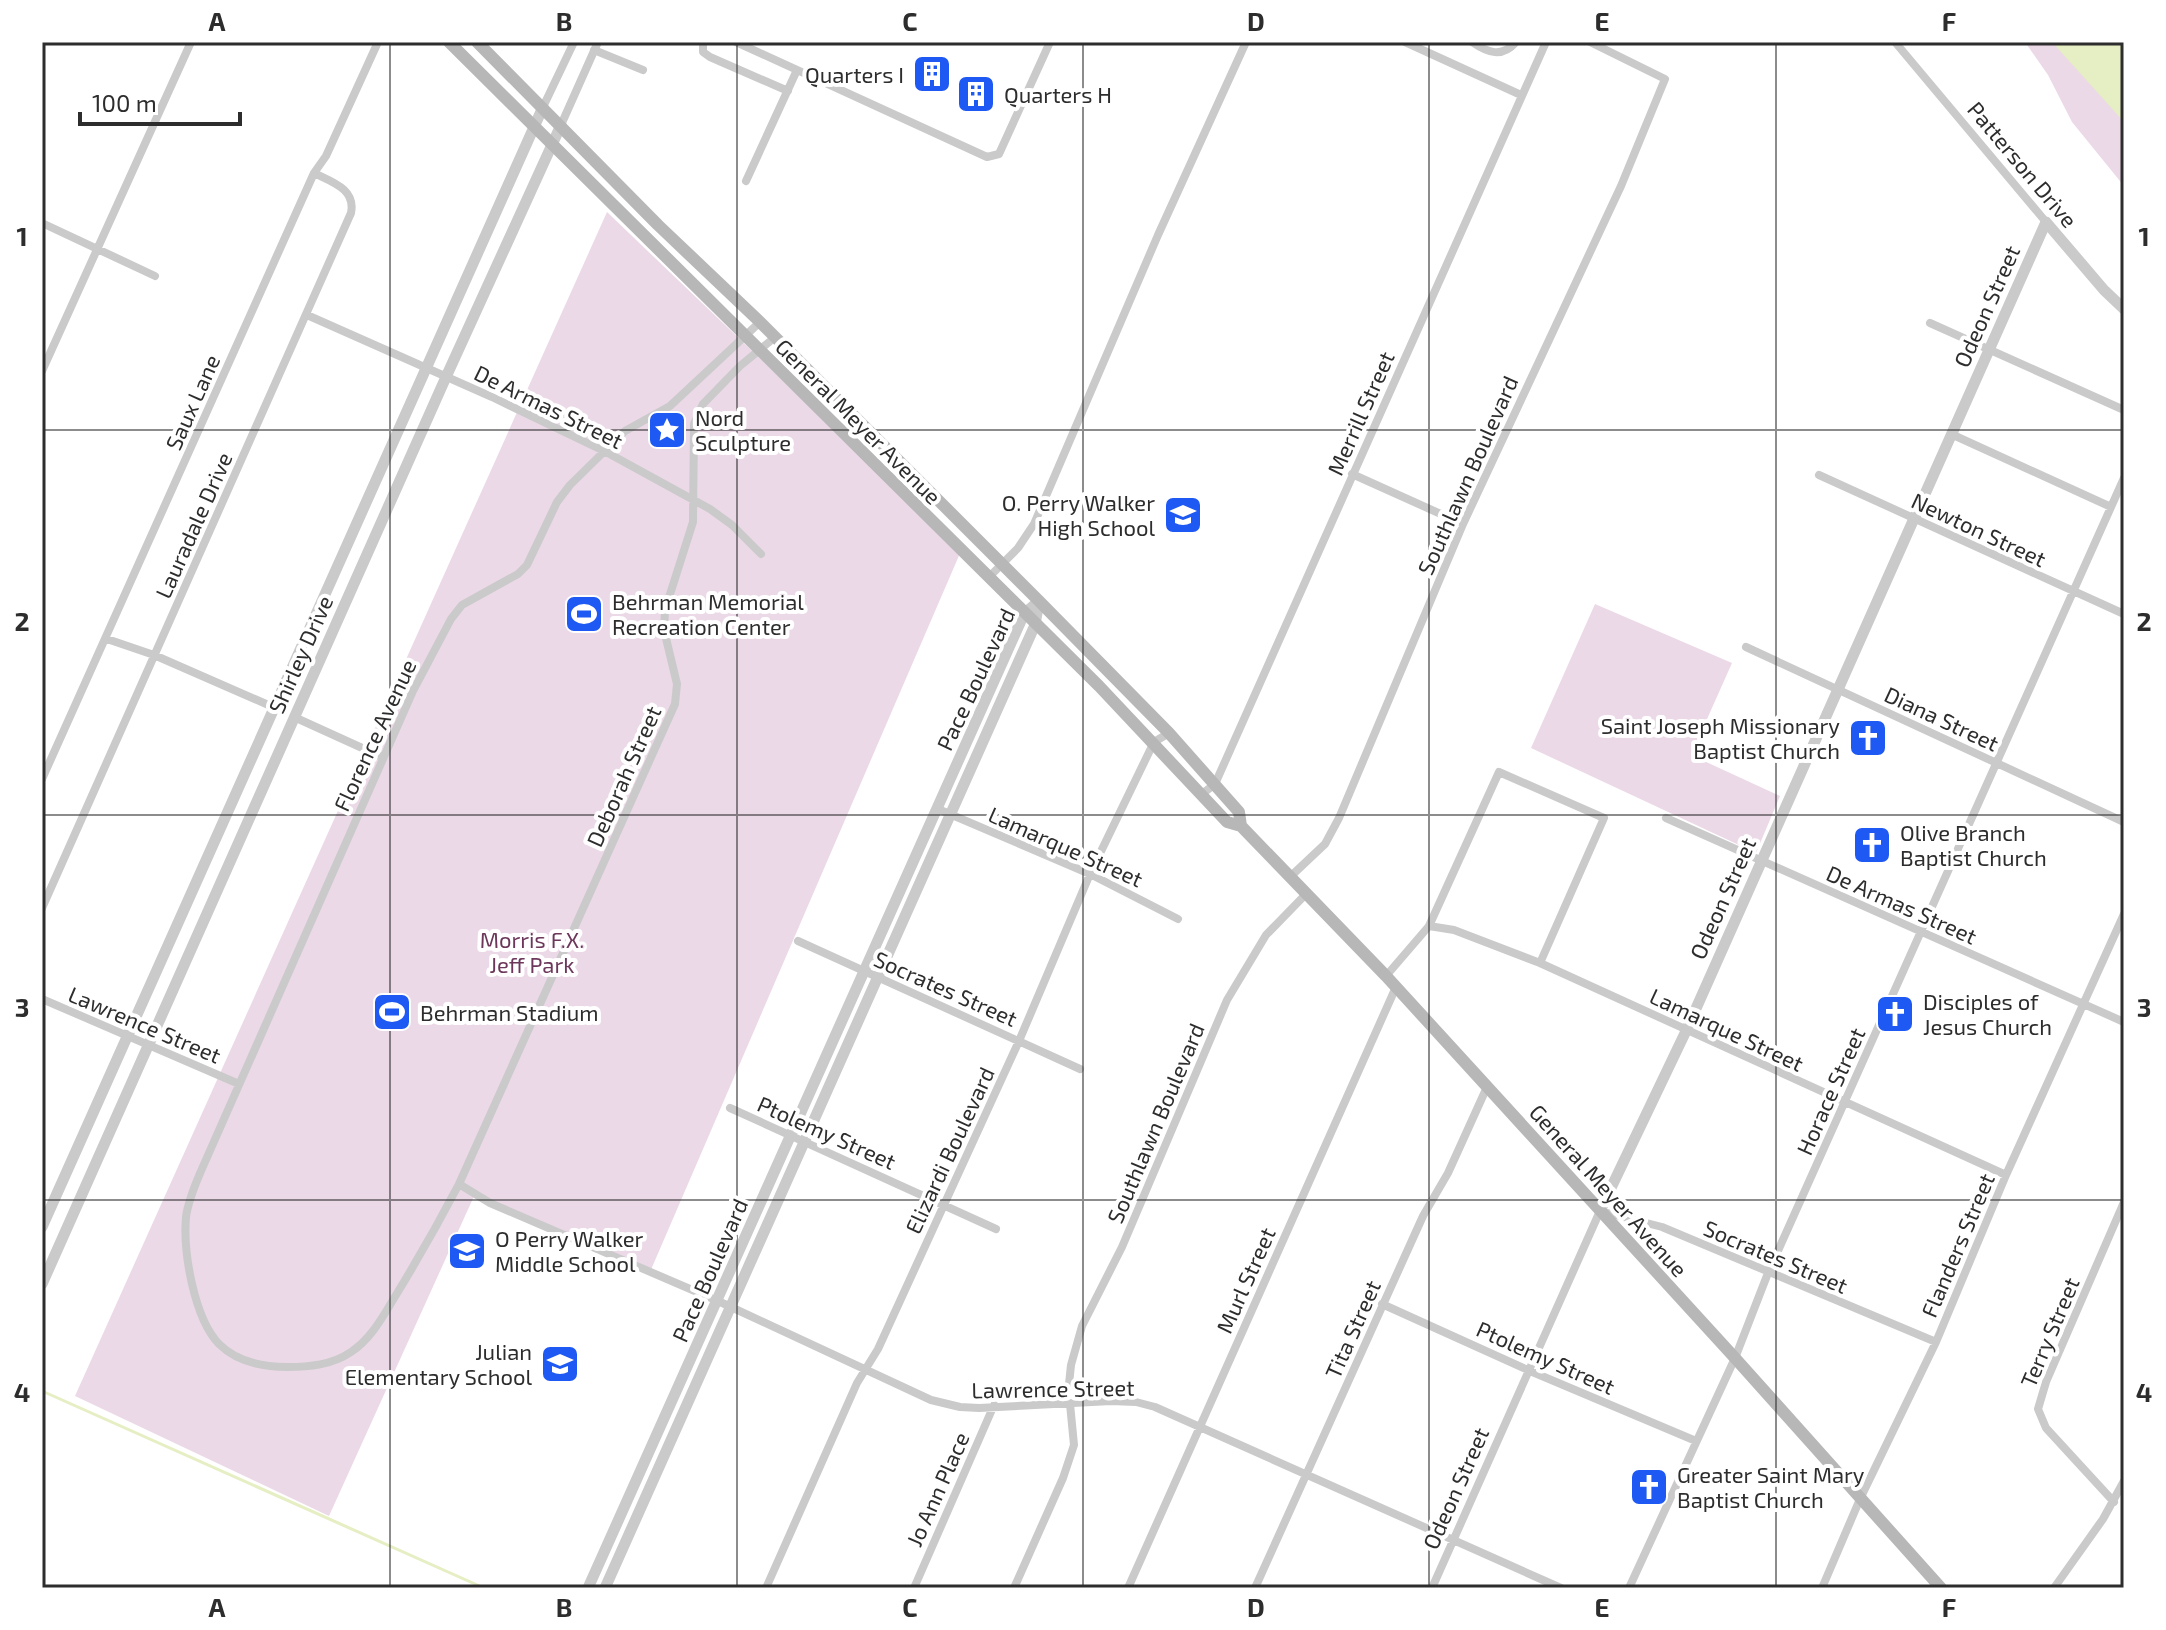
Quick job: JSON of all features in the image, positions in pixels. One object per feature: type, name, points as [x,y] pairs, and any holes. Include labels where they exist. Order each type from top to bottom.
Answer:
[{"type":"main road","name":"General Meyer Avenue","points":[[449,42],[1154,742],[1227,822],[1241,826],[1386,976],[1941,1588]]},
{"type":"main road","name":"General Meyer Avenue","points":[[477,42],[1169,733],[1239,812],[1241,826]]},
{"type":"street","points":[[42,371],[191,42]]},
{"type":"street","name":"Saux Lane","points":[[42,779],[314,173],[326,156],[378,42]]},
{"type":"street","name":"Shirley Drive","points":[[42,1227],[574,42]]},
{"type":"street","points":[[703,42],[703,52],[710,57],[788,91]]},
{"type":"street","points":[[736,42],[987,157],[999,154],[1050,42]]},
{"type":"street","points":[[988,578],[1028,536],[1034,524],[1158,235],[1246,42]]},
{"type":"street","points":[[1405,42],[1521,95]]},
{"type":"street","points":[[1472,42],[1496,53],[1510,49],[1516,42]]},
{"type":"street","name":"Merrill Street","points":[[1202,794],[1215,784],[1546,42]]},
{"type":"street","name":"Southlawn Boulevard","points":[[1290,877],[1331,834],[1463,524],[1621,186],[1665,79],[1590,42]]},
{"type":"street","name":"Patterson Drive","points":[[1895,42],[2104,290],[2124,309]]},
{"type":"street","points":[[596,46],[643,70]]},
{"type":"street","name":"Shirley Drive","points":[[42,1284],[596,46]]},
{"type":"street","points":[[746,181],[797,70]]},
{"type":"street","name":"Lauradale Drive","points":[[42,908],[351,213],[353,203],[341,187],[314,173]]},
{"type":"street","name":"Odeon Street","points":[[1432,1588],[1600,1211],[1686,1031],[2046,222]]},
{"type":"street","points":[[42,223],[155,276]]},
{"type":"street","name":"De Armas Street","points":[[307,315],[606,452],[692,498],[732,525],[761,554]]},
{"type":"street","name":"Florence Avenue","points":[[239,1084],[382,757],[451,619],[462,605],[518,574],[527,565],[557,502],[625,431],[670,406],[760,322]]},
{"type":"street","points":[[1930,323],[2124,410]]},
{"type":"street","name":"Deborah Street","points":[[484,1127],[675,704],[677,684],[664,630],[665,610],[693,522],[694,424],[703,404],[774,338]]},
{"type":"street","points":[[1951,434],[2111,507]]},
{"type":"street","points":[[1352,474],[1463,524]]},
{"type":"street","name":"Newton Street","points":[[1819,475],[2124,614]]},
{"type":"street","name":"Horace Street","points":[[1629,1588],[1735,1358],[1768,1273],[2124,478]]},
{"type":"street","name":"Pace Boulevard","points":[[588,1588],[1024,614],[1039,601]]},
{"type":"street","name":"Pace Boulevard","points":[[605,1588],[952,815],[1035,625],[1039,601]]},
{"type":"street","points":[[107,639],[154,655],[382,757]]},
{"type":"street","name":"Diana Street","points":[[1746,647],[2124,822]]},
{"type":"street","points":[[1154,742],[1169,733]]},
{"type":"street","name":"Elizardi Boulevard","points":[[766,1588],[857,1383],[866,1371],[1019,1041],[1090,874],[1154,742]]},
{"type":"street","points":[[1386,976],[1429,926],[1499,772],[1604,818],[1540,963]]},
{"type":"street","name":"Lamarque Street","points":[[938,809],[1090,874],[1178,919]]},
{"type":"street","name":"De Armas Street","points":[[1666,818],[2124,1022]]},
{"type":"street","name":"Southlawn Boulevard","points":[[1069,1384],[1082,1326],[1122,1247],[1227,1000],[1266,935],[1306,894]]},
{"type":"street","name":"Flanders Street","points":[[1822,1588],[1860,1499],[1936,1342],[2006,1175],[2124,914]]},
{"type":"street","name":"Lamarque Street","points":[[1429,926],[1454,930],[1540,963],[2006,1175]]},
{"type":"street","name":"Socrates Street","points":[[798,941],[1080,1069]]},
{"type":"street","name":"Murl Street","points":[[1128,1588],[1396,987]]},
{"type":"street","name":"Lawrence Street","points":[[42,999],[239,1084],[193,1191],[186,1215],[186,1238],[190,1281],[210,1331],[220,1344],[237,1357],[252,1363],[278,1367],[328,1363],[349,1354],[373,1331],[430,1241],[484,1127]]},
{"type":"street","name":"Tita Street","points":[[1255,1588],[1382,1304],[1487,1087]]},
{"type":"street","name":"Ptolemy Street","points":[[730,1108],[996,1229]]},
{"type":"street","name":"Lawrence Street","points":[[459,1184],[490,1203],[718,1301],[931,1400],[960,1407],[1136,1402],[1174,1414],[1561,1588]]},
{"type":"street","name":"Terry Street","points":[[2114,1502],[2046,1428],[2038,1409],[2046,1382],[2124,1202]]},
{"type":"street","name":"Socrates Street","points":[[1600,1211],[1662,1227],[1936,1342]]},
{"type":"street","name":"Ptolemy Street","points":[[1382,1304],[1696,1441]]},
{"type":"street","points":[[1014,1588],[1063,1478],[1074,1445],[1070,1404]]},
{"type":"street","name":"Jo Ann Place","points":[[914,1588],[994,1405]]},
{"type":"street","points":[[648,1455],[662,1461]]},
{"type":"street","points":[[2054,1588],[2114,1502],[2124,1481]]},
{"type":"green space","points":[[2025,42],[2074,42],[2124,101],[2124,186],[2072,122],[2048,75]]},
{"type":"green space","name":"Morris F.X. Jeff Park","points":[[607,212],[961,551],[650,1272],[475,1194],[329,1516],[75,1396]]},
{"type":"green space","points":[[1595,604],[1732,663],[1691,755],[1780,796],[1756,853],[1531,748]]},
{"type":"shaded area","points":[[2052,42],[2124,42],[2124,122]]},
{"type":"waterway","points":[[42,1391],[484,1588]]},
{"type":"place","name":"Quarters I","points":[[932,74]]},
{"type":"place","name":"Quarters H","points":[[976,94]]},
{"type":"place","name":"Nord Sculpture","points":[[667,430]]},
{"type":"place","name":"O. Perry Walker High School","points":[[1183,515]]},
{"type":"place","name":"Behrman Memorial Recreation Center","points":[[584,614]]},
{"type":"place","name":"Saint Joseph Missionary Baptist Church","points":[[1868,738]]},
{"type":"place","name":"Olive Branch Baptist Church","points":[[1872,845]]},
{"type":"place","name":"Behrman Stadium","points":[[392,1012]]},
{"type":"place","name":"Disciples of Jesus Church","points":[[1895,1014]]},
{"type":"place","name":"O Perry Walker Middle School","points":[[467,1251]]},
{"type":"place","name":"Julian Elementary School","points":[[560,1364]]},
{"type":"place","name":"Greater Saint Mary Baptist Church","points":[[1649,1487]]}]
